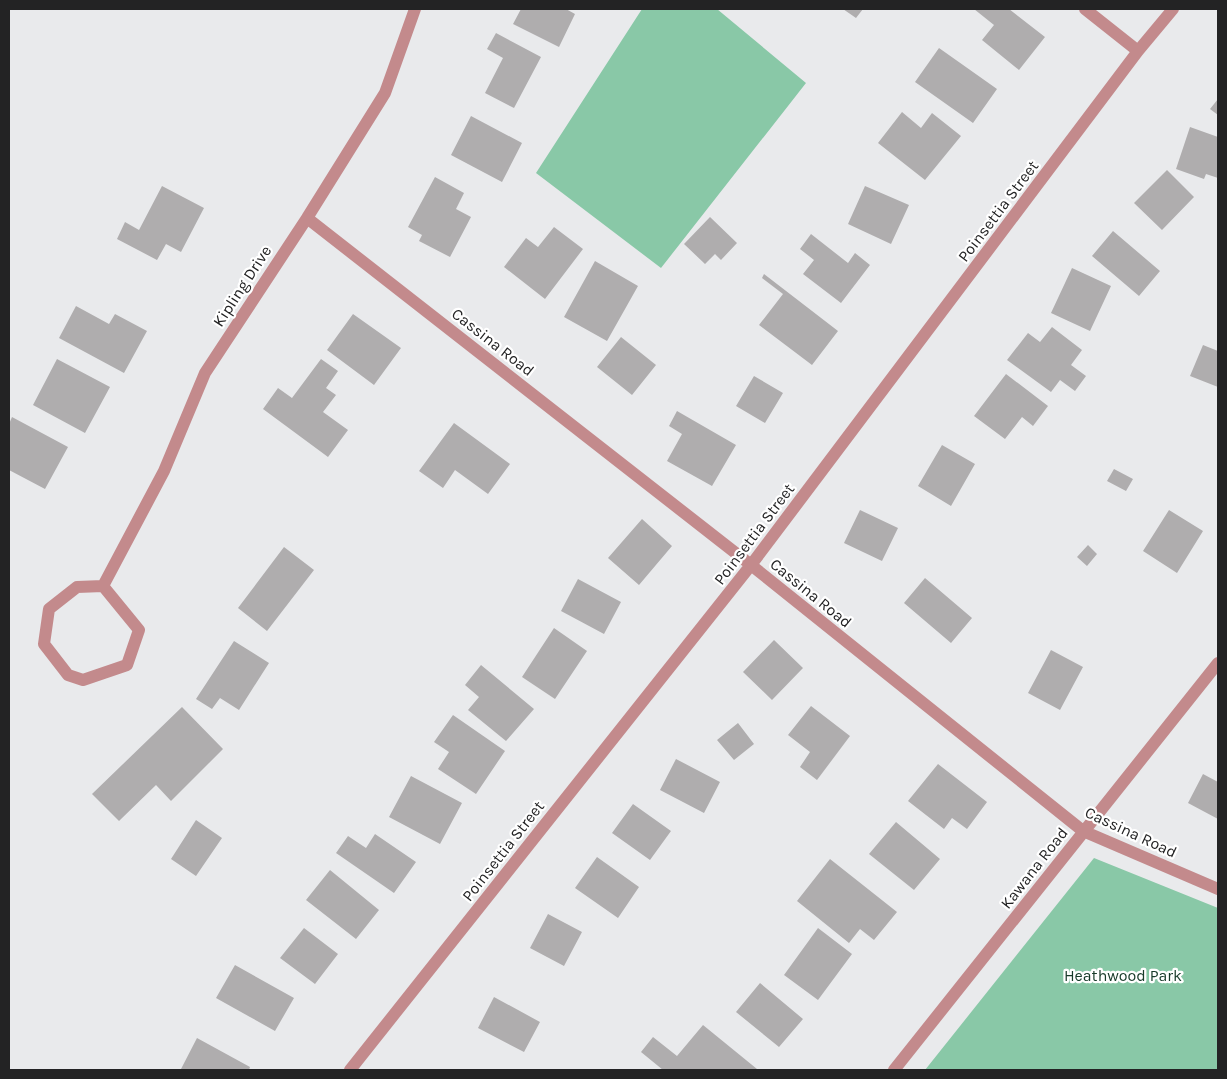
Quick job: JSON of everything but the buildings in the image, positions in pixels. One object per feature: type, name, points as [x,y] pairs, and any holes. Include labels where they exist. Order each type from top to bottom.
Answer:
[{"type":"street","name":"Kipling Drive","points":[[103,586],[164,471],[205,373],[307,218],[385,93],[415,9]]},
{"type":"street","points":[[1085,9],[1138,51]]},
{"type":"street","name":"Poinsettia Street","points":[[350,1070],[751,565],[1138,51],[1173,9]]},
{"type":"street","name":"Cassina Road","points":[[307,218],[751,565],[1083,831],[1218,889]]},
{"type":"street","points":[[77,586],[103,586],[140,630],[127,665],[83,680],[68,675],[44,644],[49,609],[77,586]]},
{"type":"street","name":"Kawana Road","points":[[894,1070],[1218,663]]},
{"type":"green space","points":[[642,9],[717,9],[806,83],[661,268],[536,173]]},
{"type":"green space","name":"Heathwood Park","points":[[1094,858],[1218,908],[1218,1070],[925,1070]]}]
